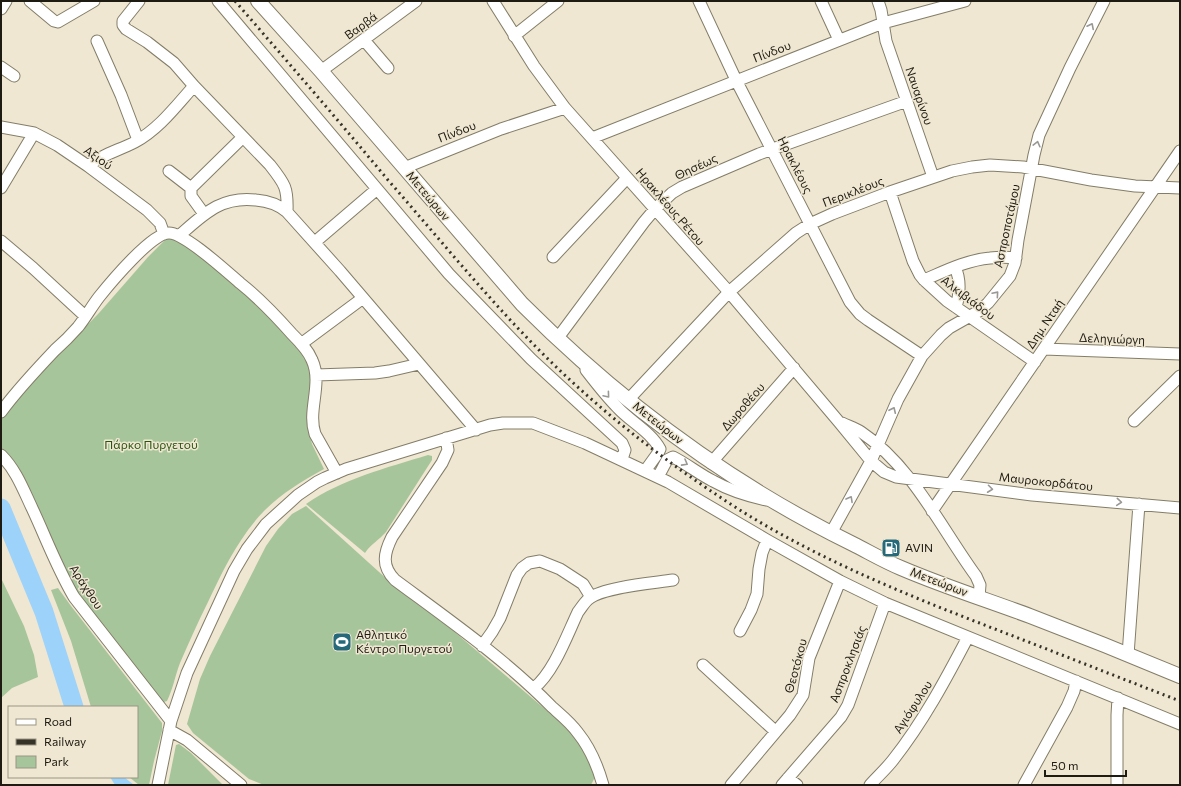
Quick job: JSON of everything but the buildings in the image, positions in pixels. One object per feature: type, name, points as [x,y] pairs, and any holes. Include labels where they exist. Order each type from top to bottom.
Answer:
[{"type":"main road","name":"Μετεώρων","points":[[258,1],[321,71],[522,304],[560,342],[628,400],[673,435],[712,463],[774,502],[830,533],[900,568],[979,597],[1180,676]]},
{"type":"street","points":[[1,9],[6,1]]},
{"type":"street","points":[[30,1],[54,21],[58,22],[94,1]]},
{"type":"street","points":[[139,1],[123,21],[123,25],[126,29],[147,42],[174,63],[270,165],[285,184],[288,199],[288,212]]},
{"type":"street","points":[[218,1],[449,274],[509,337],[622,443],[625,450],[622,460]]},
{"type":"street","name":"Βαρβά","points":[[321,71],[416,1]]},
{"type":"street","name":"Ηρακλέους Ρέτου","points":[[493,1],[514,36],[565,108],[729,292],[839,422]]},
{"type":"street","points":[[514,36],[558,1]]},
{"type":"street","name":"Ηρακλέους","points":[[699,1],[736,80],[854,307],[868,320],[922,356]]},
{"type":"street","points":[[821,1],[839,40]]},
{"type":"street","name":"Ναυαρίνου","points":[[878,1],[886,41],[933,177]]},
{"type":"street","name":"Πίνδου","points":[[592,138],[839,40],[883,24],[965,1]]},
{"type":"street","name":"Ασπροποτάμου","points":[[830,533],[872,462],[898,399],[922,356],[941,335],[988,303],[1010,276],[1014,268],[1039,135],[1104,1]]},
{"type":"street","points":[[364,40],[388,68]]},
{"type":"street","points":[[97,41],[121,95],[138,140]]},
{"type":"street","points":[[1,67],[14,76]]},
{"type":"street","points":[[88,166],[98,158],[138,140],[164,119],[194,86]]},
{"type":"street","name":"Θησέως","points":[[560,342],[644,222],[655,209],[682,187],[733,164],[907,102]]},
{"type":"street","name":"Πίνδου","points":[[404,168],[495,132],[565,108]]},
{"type":"street","name":"Αξιού","points":[[1,128],[34,133],[51,141],[88,166],[147,210],[160,223],[164,234]]},
{"type":"street","points":[[1,188],[34,133]]},
{"type":"street","points":[[204,214],[191,196],[191,188],[243,136]]},
{"type":"street","name":"Δημ. Νταή","points":[[932,511],[1180,151]]},
{"type":"street","name":"Περικλέους","points":[[628,400],[729,292],[780,246],[810,224],[832,214],[933,177],[964,168],[980,166],[1001,165],[1116,184],[1155,188],[1180,188]]},
{"type":"street","points":[[169,171],[191,188]]},
{"type":"street","points":[[553,257],[627,178]]},
{"type":"street","points":[[315,242],[377,189]]},
{"type":"street","name":"Αλκιβιάδου","points":[[890,192],[916,269],[924,280],[956,307],[1035,362]]},
{"type":"street","points":[[180,235],[204,214],[221,204],[241,199],[267,201],[280,206],[288,212],[315,242],[476,430]]},
{"type":"street","points":[[1,412],[38,368],[78,327],[99,297],[128,264],[152,241],[164,234],[172,233],[180,235],[253,294],[301,344],[312,359],[316,375],[313,414],[314,429],[337,473]]},
{"type":"street","points":[[1,241],[34,268],[85,316]]},
{"type":"street","points":[[924,280],[955,267],[983,259],[1016,258]]},
{"type":"street","points":[[955,267],[960,286],[956,307]]},
{"type":"street","points":[[301,344],[363,298]]},
{"type":"street","points":[[560,342],[617,407],[632,422],[655,440],[660,448],[645,471]]},
{"type":"street","name":"Δεληγιώργη","points":[[1044,349],[1180,354]]},
{"type":"street","points":[[316,375],[375,373],[419,364]]},
{"type":"street","name":"Δωροθέου","points":[[712,463],[794,368]]},
{"type":"street","points":[[1134,421],[1180,376]]},
{"type":"street","points":[[839,422],[860,432],[878,446],[910,479],[976,576],[980,585],[979,597]]},
{"type":"street","name":"Μαυροκορδάτου","points":[[839,422],[872,462],[884,472],[896,477],[1032,495],[1180,508]]},
{"type":"street","points":[[158,783],[170,725],[187,672],[234,570],[247,549],[266,524],[290,502],[317,482],[337,473],[446,438],[503,423],[533,424],[585,443],[658,477],[840,581],[885,603],[1180,724]]},
{"type":"street","points":[[446,438],[448,450],[442,463],[386,548],[385,559],[389,572],[395,580],[482,646],[534,688],[578,732],[596,765],[602,785]]},
{"type":"street","name":"Αράχθου","points":[[1,455],[10,466],[23,488],[61,575],[74,597],[170,725]]},
{"type":"street","points":[[658,477],[667,460],[673,457],[726,487],[742,494],[774,502]]},
{"type":"street","points":[[1128,655],[1139,504]]},
{"type":"street","points":[[740,631],[751,610],[757,594],[759,569],[762,553],[767,540]]},
{"type":"street","points":[[482,646],[500,618],[517,575],[522,568],[529,563],[540,561],[560,569],[583,584],[591,597]]},
{"type":"street","points":[[534,688],[548,674],[578,612],[584,603],[591,597],[603,592],[621,588],[673,580]]},
{"type":"street","name":"Θεοτόκου","points":[[731,785],[790,715],[804,695],[809,658],[840,581]]},
{"type":"street","name":"Ασπροκλησιάς","points":[[789,783],[841,717],[848,705],[885,603]]},
{"type":"street","name":"Αγιόφυλου","points":[[870,785],[892,760],[912,732],[943,684],[968,636]]},
{"type":"street","points":[[703,665],[775,731]]},
{"type":"street","points":[[1024,785],[1067,707],[1074,691],[1076,681]]},
{"type":"street","points":[[1117,785],[1118,698]]},
{"type":"street","points":[[170,725],[241,785]]},
{"type":"green space","name":"Πάρκο Πυργετού","points":[[168,237],[175,237],[247,294],[285,331],[304,356],[313,373],[310,436],[312,444],[324,469],[277,499],[255,521],[239,543],[226,566],[180,663],[167,701],[161,703],[75,592],[6,453],[1,448],[1,417],[12,402],[99,313],[148,257]]},
{"type":"green space","points":[[428,455],[432,456],[432,460],[386,532],[365,553],[306,504],[320,495],[349,481]]},
{"type":"green space","name":"Αθλητικό Κέντρο Πυργετού","points":[[306,506],[399,590],[450,628],[566,727],[586,748],[595,777],[591,785],[264,785],[249,779],[193,733],[187,724],[200,679],[210,656],[266,546],[278,529],[292,514]]},
{"type":"green space","points":[[1,578],[24,626],[34,655],[38,677],[12,688],[1,698]]},
{"type":"green space","points":[[58,588],[162,723],[162,731],[149,785],[139,785],[130,778],[138,778],[138,706],[91,706],[71,641],[51,590]]},
{"type":"green space","points":[[179,744],[191,753],[223,785],[168,785],[176,745]]},
{"type":"water","points":[[111,778],[125,778],[134,785],[115,785]]},
{"type":"waterway","points":[[1,508],[44,612],[74,706]]},
{"type":"railway","points":[[235,1],[461,265],[517,327],[584,393],[661,456],[743,512],[837,563],[901,592],[1180,701]]},
{"type":"place","name":"AVIN","points":[[891,548]]},
{"type":"place","name":"Αθλητικό Κέντρο Πυργετού","points":[[342,642]]}]
